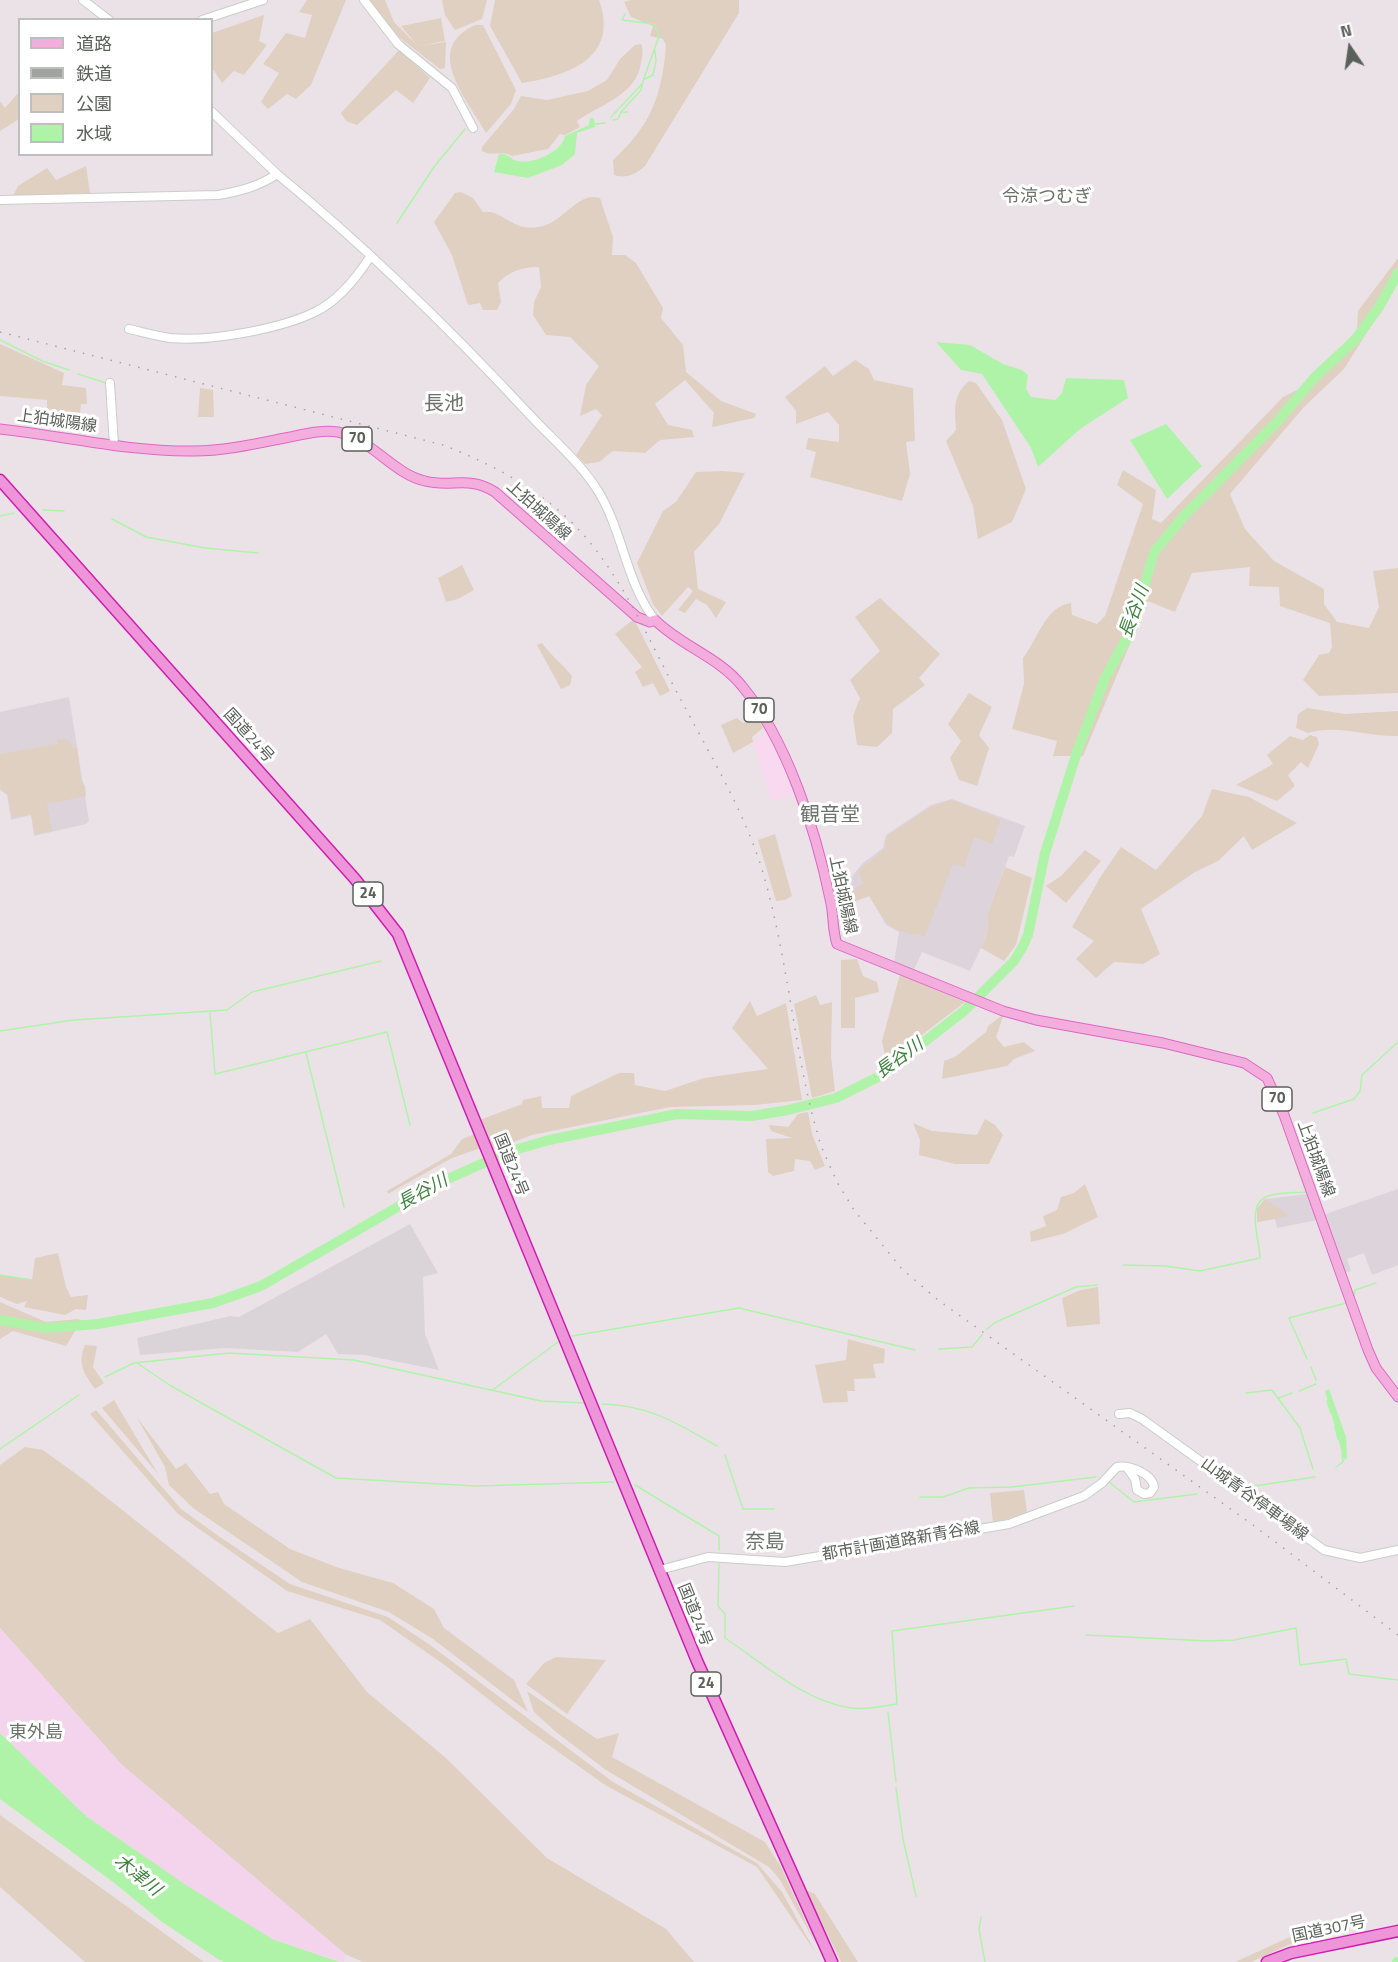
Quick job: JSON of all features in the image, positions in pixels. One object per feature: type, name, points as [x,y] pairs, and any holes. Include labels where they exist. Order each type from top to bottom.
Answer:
[{"type":"highway","name":"国道24号","points":[[0,480],[355,879],[398,934],[718,1711],[832,1962]]},
{"type":"highway","name":"国道307号","points":[[1267,1962],[1301,1951],[1398,1931]]},
{"type":"main road","name":"上狛城陽線","points":[[0,429],[114,445],[195,451],[254,444],[327,431],[339,432],[354,438],[408,474],[424,481],[471,481],[484,485],[628,610],[645,621],[655,621],[670,635],[728,672],[742,685],[761,714],[791,772],[814,838],[830,899],[837,944],[968,998],[1036,1020],[1163,1043],[1244,1063],[1267,1078],[1284,1115],[1356,1321],[1376,1368],[1398,1397]]},
{"type":"street","points":[[83,0],[106,18]]},
{"type":"street","points":[[208,18],[263,0]]},
{"type":"street","points":[[363,0],[398,44],[452,88],[472,128]]},
{"type":"street","points":[[213,113],[480,362],[598,490],[639,591],[655,621]]},
{"type":"street","points":[[0,200],[218,195],[254,187],[277,174]]},
{"type":"street","points":[[129,329],[170,338],[205,337],[251,331],[291,320],[315,312],[331,302],[370,257]]},
{"type":"street","points":[[110,383],[114,445]]},
{"type":"street","name":"山城青谷停車場線","points":[[1119,1414],[1130,1413],[1142,1419],[1324,1550],[1360,1558],[1398,1550]]},
{"type":"street","name":"都市計画道路新青谷線","points":[[660,1570],[708,1557],[785,1562],[1009,1524],[1073,1502],[1096,1488],[1117,1467],[1128,1469]]},
{"type":"shaded area","points":[[69,697],[89,821],[86,824],[34,836],[31,815],[11,820],[7,795],[0,790],[0,712]]},
{"type":"shaded area","points":[[766,732],[795,793],[772,802],[753,742]]},
{"type":"shaded area","points":[[952,799],[1025,826],[1014,857],[1009,856],[988,912],[987,935],[970,971],[922,952],[914,970],[894,963],[899,932],[886,925],[870,896],[836,908],[834,898],[863,863],[883,848],[886,835],[931,805]]},
{"type":"shaded area","points":[[1398,1189],[1398,1265],[1372,1275],[1364,1253],[1347,1259],[1351,1271],[1344,1273],[1323,1215]]},
{"type":"shaded area","points":[[1308,1194],[1317,1220],[1277,1228],[1275,1219],[1257,1222],[1257,1209],[1265,1199]]},
{"type":"shaded area","points":[[410,1224],[438,1273],[423,1277],[425,1334],[439,1370],[364,1355],[338,1354],[326,1334],[298,1352],[226,1348],[140,1355],[137,1338],[230,1316],[239,1317]]},
{"type":"green space","points":[[307,0],[346,0],[311,85],[296,99],[287,94],[268,109],[261,102],[279,73],[263,64],[286,33],[305,38],[312,15],[299,12]]},
{"type":"green space","points":[[369,0],[385,0],[394,22],[417,45],[401,26],[441,18],[445,41],[418,46],[446,42],[445,68],[440,69],[390,30]]},
{"type":"green space","points":[[442,0],[487,0],[482,19],[455,30],[445,15]]},
{"type":"green space","points":[[495,0],[599,0],[604,20],[602,36],[596,50],[586,61],[556,75],[522,83],[490,26]]},
{"type":"green space","points":[[631,0],[739,0],[739,13],[645,166],[634,173],[623,176],[614,175],[613,160],[637,134],[652,109],[661,80],[666,45],[663,39],[650,36],[653,26],[631,17],[624,2]]},
{"type":"green space","points":[[264,15],[259,41],[267,45],[244,75],[234,71],[222,83],[213,70],[213,33]]},
{"type":"green space","points":[[475,25],[483,25],[516,90],[511,104],[486,133],[460,90],[450,61],[452,47],[459,35]]},
{"type":"green space","points":[[641,44],[643,51],[641,63],[632,84],[616,98],[577,121],[580,127],[565,135],[560,134],[548,149],[512,156],[482,151],[482,147],[514,109],[521,96],[547,100],[588,91],[607,80],[620,59],[635,45]]},
{"type":"green space","points":[[399,50],[430,78],[413,103],[396,90],[357,125],[346,121],[341,113]]},
{"type":"green space","points":[[18,93],[18,120],[0,131],[0,101],[5,108]]},
{"type":"green space","points":[[86,166],[90,193],[13,196],[18,186],[47,168],[56,180]]},
{"type":"green space","points":[[461,192],[473,198],[483,212],[491,212],[523,227],[532,228],[550,223],[585,199],[600,198],[613,237],[612,255],[625,255],[636,263],[663,308],[661,318],[683,345],[686,372],[721,401],[756,414],[754,418],[712,427],[714,413],[685,380],[655,404],[668,425],[692,430],[694,437],[660,440],[645,453],[613,451],[599,462],[585,464],[576,455],[602,415],[596,409],[580,416],[586,385],[599,366],[570,337],[546,335],[533,315],[534,302],[541,287],[539,267],[517,270],[498,283],[501,302],[497,310],[483,310],[480,303],[469,305],[452,255],[434,222],[455,193]]},
{"type":"green space","points":[[1398,258],[1398,283],[1344,369],[1304,407],[1230,494],[1245,529],[1274,561],[1324,589],[1324,604],[1337,622],[1369,628],[1379,607],[1373,571],[1398,568],[1398,693],[1319,696],[1303,680],[1319,655],[1329,653],[1332,647],[1330,623],[1280,606],[1279,587],[1249,586],[1250,567],[1192,573],[1175,612],[1148,601],[1083,756],[1053,756],[1057,741],[1012,729],[1024,684],[1023,658],[1043,624],[1055,610],[1071,603],[1072,615],[1097,624],[1105,616],[1143,504],[1117,485],[1123,470],[1156,490],[1152,519],[1161,523],[1283,397],[1303,387],[1357,330],[1358,311]]},
{"type":"green space","points":[[0,344],[64,373],[62,385],[86,388],[87,404],[81,404],[80,413],[47,410],[47,400],[0,396]]},
{"type":"green space","points":[[855,360],[869,369],[874,380],[913,388],[915,441],[906,442],[910,474],[902,501],[810,477],[816,452],[806,449],[808,438],[839,442],[839,425],[828,412],[796,424],[796,411],[785,397],[825,366],[833,376]]},
{"type":"green space","points":[[969,381],[976,383],[1002,420],[1026,489],[1012,522],[978,539],[973,506],[946,441],[956,430],[957,398]]},
{"type":"green space","points":[[200,388],[213,390],[214,417],[198,417]]},
{"type":"green space","points":[[696,472],[745,473],[719,524],[694,552],[698,589],[726,602],[716,618],[707,605],[696,599],[685,613],[678,610],[693,591],[688,587],[662,616],[653,604],[637,563],[663,511],[676,502]]},
{"type":"green space","points":[[462,565],[474,590],[458,599],[446,602],[438,578]]},
{"type":"green space","points":[[880,598],[940,654],[919,678],[925,685],[893,709],[892,733],[877,747],[857,745],[853,716],[860,698],[850,680],[880,651],[855,617]]},
{"type":"green space","points":[[634,619],[670,691],[660,696],[653,683],[643,687],[635,672],[642,667],[615,634]]},
{"type":"green space","points":[[542,643],[572,676],[570,685],[561,689],[537,645]]},
{"type":"green space","points":[[969,693],[992,707],[979,735],[989,748],[977,786],[959,780],[950,758],[961,741],[948,724]]},
{"type":"green space","points":[[1307,708],[1345,714],[1398,711],[1398,736],[1341,730],[1308,733],[1296,728],[1298,714]]},
{"type":"green space","points":[[756,715],[763,728],[752,737],[753,742],[733,753],[721,725],[737,718],[743,723]]},
{"type":"green space","points":[[1310,735],[1317,737],[1319,744],[1308,768],[1301,762],[1288,775],[1295,786],[1277,801],[1236,785],[1273,764],[1267,755],[1290,736],[1303,740]]},
{"type":"green space","points":[[64,739],[71,742],[72,748],[77,747],[81,780],[85,786],[86,796],[47,804],[52,831],[35,834],[31,814],[12,818],[8,795],[0,788],[0,754],[57,744],[57,740]]},
{"type":"green space","points":[[1212,789],[1249,797],[1297,823],[1252,850],[1244,836],[1218,861],[1195,872],[1141,909],[1160,954],[1143,964],[1114,962],[1096,978],[1076,959],[1094,941],[1072,927],[1101,876],[1121,847],[1156,870],[1202,816]]},
{"type":"green space","points":[[952,800],[1001,819],[992,844],[974,837],[964,867],[953,864],[925,936],[903,932],[890,925],[869,896],[841,906],[838,898],[863,884],[859,870],[885,849],[887,836],[932,806]]},
{"type":"green space","points":[[775,834],[792,896],[776,901],[758,840]]},
{"type":"green space","points":[[1085,850],[1101,861],[1066,903],[1046,886],[1061,876]]},
{"type":"green space","points":[[1005,867],[1032,878],[1016,945],[1004,961],[981,948],[987,935],[988,912]]},
{"type":"green space","points":[[857,959],[863,976],[877,982],[879,992],[855,998],[855,1028],[841,1028],[841,960]]},
{"type":"green space","points":[[900,974],[965,1002],[893,1057],[885,1056],[882,1041]]},
{"type":"green space","points":[[816,995],[820,1005],[832,1002],[831,1056],[835,1091],[812,1098],[794,1004]]},
{"type":"green space","points":[[750,1001],[757,1016],[786,1003],[802,1100],[755,1105],[670,1107],[532,1135],[492,1150],[480,1120],[522,1104],[523,1100],[541,1096],[542,1108],[569,1108],[571,1096],[619,1073],[634,1073],[635,1085],[665,1091],[704,1078],[768,1069],[732,1028]]},
{"type":"green space","points":[[1004,1014],[996,1037],[1004,1047],[1024,1042],[1035,1051],[1014,1059],[1007,1066],[942,1079],[944,1061],[955,1057]]},
{"type":"green space","points":[[808,1112],[812,1134],[825,1166],[815,1170],[810,1161],[795,1159],[794,1171],[773,1176],[768,1172],[766,1139],[792,1138],[771,1131],[769,1125],[788,1127],[798,1114]]},
{"type":"green space","points":[[985,1119],[995,1125],[1003,1135],[989,1164],[955,1164],[919,1155],[920,1140],[913,1123],[932,1131],[977,1135]]},
{"type":"green space","points":[[475,1134],[481,1148],[452,1158],[388,1194],[387,1191],[451,1154],[462,1139]]},
{"type":"green space","points":[[1085,1184],[1098,1217],[1063,1234],[1031,1242],[1030,1232],[1046,1226],[1043,1216],[1057,1210],[1061,1197],[1074,1193]]},
{"type":"green space","points":[[1265,1199],[1289,1216],[1257,1222],[1257,1209]]},
{"type":"green space","points":[[58,1253],[66,1287],[71,1297],[88,1295],[86,1310],[76,1309],[65,1315],[24,1307],[27,1301],[17,1304],[0,1297],[0,1275],[32,1280],[35,1258]]},
{"type":"green space","points":[[1098,1287],[1100,1324],[1067,1327],[1062,1298],[1081,1290]]},
{"type":"green space","points":[[0,1302],[46,1322],[79,1319],[80,1323],[66,1346],[13,1331],[0,1339]]},
{"type":"green space","points":[[848,1339],[885,1349],[884,1363],[873,1364],[876,1378],[854,1379],[855,1391],[847,1391],[848,1402],[823,1403],[815,1365],[846,1360]]},
{"type":"green space","points":[[85,1345],[97,1346],[93,1367],[104,1383],[95,1389],[83,1368],[82,1357]]},
{"type":"green space","points":[[114,1400],[158,1474],[102,1408]]},
{"type":"green space","points":[[96,1410],[181,1509],[220,1537],[290,1584],[388,1617],[430,1645],[613,1782],[757,1863],[782,1892],[816,1953],[757,1867],[605,1785],[529,1731],[446,1666],[380,1620],[287,1591],[178,1514],[90,1414]]},
{"type":"green space","points":[[136,1416],[176,1469],[186,1463],[210,1494],[218,1492],[224,1504],[290,1549],[339,1568],[393,1583],[434,1609],[444,1628],[514,1680],[528,1712],[433,1639],[389,1612],[302,1582],[193,1508],[169,1485],[165,1467]]},
{"type":"green space","points":[[25,1447],[43,1450],[83,1479],[278,1633],[310,1619],[367,1692],[446,1758],[547,1858],[666,1929],[694,1962],[363,1962],[345,1954],[121,1764],[0,1628],[0,1465]]},
{"type":"green space","points":[[1024,1490],[1027,1513],[993,1523],[990,1493]]},
{"type":"green space","points":[[556,1657],[606,1660],[567,1714],[526,1684],[544,1663]]},
{"type":"green space","points":[[527,1691],[597,1739],[619,1733],[612,1757],[765,1842],[781,1867],[816,1944],[780,1880],[769,1867],[606,1770],[534,1712]]},
{"type":"green space","points":[[0,1815],[204,1962],[85,1962],[0,1887]]},
{"type":"green space","points":[[806,1890],[815,1894],[858,1962],[841,1962]]},
{"type":"green space","points":[[1365,1919],[1306,1937],[1251,1962],[1235,1962],[1303,1931]]},
{"type":"sand","points":[[0,1628],[121,1764],[345,1954],[344,1962],[272,1939],[186,1885],[86,1816],[0,1733]]},
{"type":"water","points":[[590,117],[594,119],[595,127],[577,133],[575,154],[562,165],[528,178],[494,172],[499,154],[505,154],[523,162],[546,156],[563,142],[565,136],[589,125]]},
{"type":"water","points":[[936,342],[970,345],[1003,364],[1022,370],[1028,375],[1026,389],[1031,397],[1055,400],[1062,393],[1066,378],[1124,380],[1128,398],[1080,429],[1038,467],[1031,448],[982,374],[961,370]]},
{"type":"water","points":[[1166,424],[1202,466],[1167,499],[1130,440]]},
{"type":"water","points":[[1329,1389],[1346,1437],[1347,1458],[1344,1460],[1325,1391]]},
{"type":"water","name":"木津川","points":[[0,1733],[86,1816],[186,1885],[272,1939],[340,1962],[224,1962],[162,1922],[113,1882],[0,1799]]},
{"type":"waterway","points":[[611,117],[642,84],[659,36],[654,24],[622,20],[625,14]]},
{"type":"waterway","points":[[645,79],[653,75],[655,51]]},
{"type":"waterway","points":[[621,112],[641,90],[642,85]]},
{"type":"waterway","points":[[613,120],[618,119],[621,112],[628,112]]},
{"type":"waterway","points":[[595,124],[605,123]]},
{"type":"waterway","points":[[397,223],[434,167],[465,129]]},
{"type":"waterway","name":"長谷川","points":[[0,1320],[45,1328],[98,1324],[213,1303],[261,1286],[439,1183],[508,1152],[549,1140],[677,1114],[752,1116],[788,1110],[836,1098],[880,1076],[964,1011],[1014,961],[1022,948],[1028,935],[1045,853],[1077,752],[1105,678],[1133,627],[1154,552],[1184,516],[1276,423],[1315,377],[1355,340],[1379,307],[1398,273]]},
{"type":"waterway","points":[[0,340],[42,361],[69,370]]},
{"type":"waterway","points":[[78,374],[106,383]]},
{"type":"waterway","points":[[43,510],[64,511]]},
{"type":"waterway","points":[[0,516],[14,513]]},
{"type":"waterway","points":[[112,519],[146,537],[205,548],[258,553]]},
{"type":"waterway","points":[[0,1031],[74,1020],[227,1010],[252,992],[381,961]]},
{"type":"waterway","points":[[210,1013],[215,1074],[387,1032],[410,1125]]},
{"type":"waterway","points":[[1313,1113],[1354,1099],[1360,1091],[1362,1075],[1398,1042]]},
{"type":"waterway","points":[[306,1053],[344,1207]]},
{"type":"waterway","points":[[1123,1265],[1165,1266],[1200,1271],[1260,1258],[1255,1215],[1261,1200],[1276,1194],[1306,1192],[1291,1148]]},
{"type":"waterway","points":[[0,1275],[32,1280]]},
{"type":"waterway","points":[[1354,1297],[1355,1290],[1376,1283]]},
{"type":"waterway","points":[[987,1329],[996,1322],[1076,1287],[1097,1285]]},
{"type":"waterway","points":[[1307,1359],[1289,1318],[1346,1303]]},
{"type":"waterway","points":[[572,1336],[739,1308],[915,1350]]},
{"type":"waterway","points":[[939,1349],[972,1347],[982,1335]]},
{"type":"waterway","points":[[494,1389],[558,1342]]},
{"type":"waterway","points":[[105,1377],[134,1363],[229,1353],[354,1360],[541,1401],[584,1403]]},
{"type":"waterway","points":[[137,1363],[171,1386],[336,1478],[476,1486],[614,1482]]},
{"type":"waterway","points":[[1311,1367],[1316,1380]]},
{"type":"waterway","points":[[1299,1391],[1316,1384]]},
{"type":"waterway","points":[[1246,1393],[1272,1390],[1300,1428],[1313,1469]]},
{"type":"waterway","points":[[1279,1398],[1292,1393]]},
{"type":"waterway","points":[[0,1449],[79,1395]]},
{"type":"waterway","points":[[1327,1401],[1331,1413]]},
{"type":"waterway","points":[[602,1404],[634,1408],[662,1417],[717,1446]]},
{"type":"waterway","points":[[1335,1427],[1338,1439]]},
{"type":"waterway","points":[[1336,1467],[1343,1462],[1342,1453]]},
{"type":"waterway","points":[[725,1455],[743,1509],[774,1509]]},
{"type":"waterway","points":[[920,1497],[943,1497],[969,1488],[1012,1487],[1096,1477]]},
{"type":"waterway","points":[[1247,1487],[1315,1477]]},
{"type":"waterway","points":[[1109,1482],[1134,1502],[1197,1494]]},
{"type":"waterway","points":[[635,1485],[719,1536],[719,1550]]},
{"type":"waterway","points":[[719,1564],[718,1606],[725,1614],[725,1638],[801,1690],[817,1698],[851,1708],[897,1704],[892,1631],[1074,1606]]},
{"type":"waterway","points":[[1086,1635],[1209,1641],[1234,1640],[1296,1628],[1300,1665],[1346,1659],[1349,1674],[1398,1680]]},
{"type":"waterway","points":[[888,1712],[896,1782]]},
{"type":"waterway","points":[[896,1788],[903,1839],[916,1896]]},
{"type":"waterway","points":[[981,1917],[979,1929],[985,1962]]},
{"type":"railway","points":[[0,332],[443,445],[531,489],[578,528],[612,573],[641,623],[729,790],[751,838],[774,915],[812,1114],[821,1146],[837,1182],[854,1210],[902,1269],[938,1300],[1253,1525],[1398,1635]]},
{"type":"district","name":"令涼つむぎ","points":[[1047,198]]},
{"type":"district","name":"長池","points":[[444,405]]},
{"type":"district","name":"観音堂","points":[[830,816]]},
{"type":"district","name":"奈島","points":[[765,1543]]},
{"type":"district","name":"東外島","points":[[36,1734]]}]
